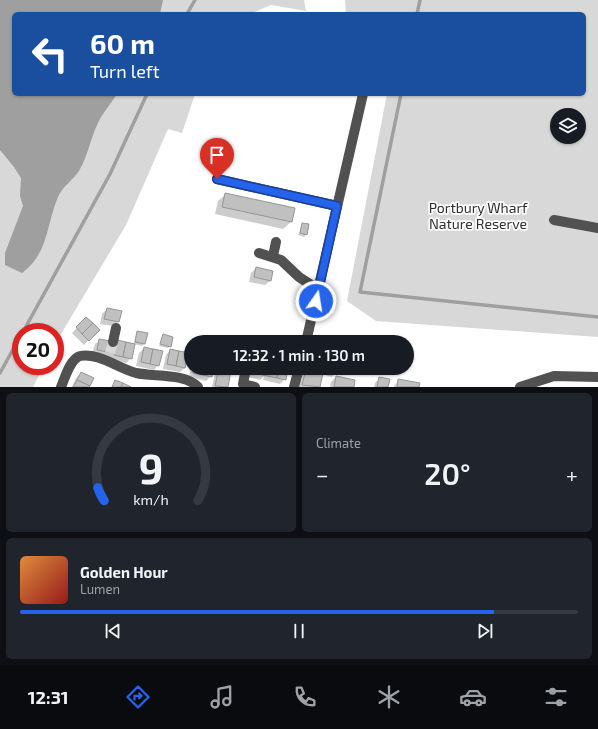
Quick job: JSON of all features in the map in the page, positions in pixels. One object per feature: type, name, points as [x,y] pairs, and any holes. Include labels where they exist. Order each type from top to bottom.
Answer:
[{"type":"street","points":[[308,335],[363,96]]},
{"type":"street","points":[[217,179],[337,206]]},
{"type":"street","points":[[554,220],[598,228]]},
{"type":"street","points":[[273,256],[276,242]]},
{"type":"street","points":[[259,253],[273,256],[282,260],[299,277],[319,290]]},
{"type":"street","points":[[113,342],[116,328]]},
{"type":"street","points":[[61,387],[73,362],[77,358],[85,356],[109,357],[130,372],[145,375],[161,375],[188,381],[198,387]]},
{"type":"street","points":[[245,375],[243,384],[250,386]]},
{"type":"street","points":[[294,387],[297,375]]},
{"type":"street","points":[[524,386],[554,376],[598,377]]},
{"type":"green space","points":[[0,0],[304,0],[306,11],[271,5],[255,12],[12,12],[12,96],[194,96],[182,133],[168,129],[126,225],[64,329],[64,323],[12,323],[12,375],[39,375],[33,387],[0,387]]},
{"type":"green space","name":"Portbury Wharf Nature Reserve","points":[[345,0],[598,0],[598,337],[376,321],[347,301],[387,96],[586,96],[586,12],[346,12]]},
{"type":"shaded area","points":[[0,0],[163,0],[160,12],[12,12],[12,96],[116,96],[98,124],[79,171],[62,190],[58,197],[42,248],[31,265],[22,273],[5,265],[5,253],[23,206],[20,196],[21,178],[0,150]]},
{"type":"building","points":[[225,193],[295,208],[292,222],[222,207]]},
{"type":"building","points":[[302,223],[309,224],[307,235],[300,233]]},
{"type":"building","points":[[256,267],[273,271],[271,281],[254,277]]},
{"type":"building","points":[[107,308],[122,311],[119,322],[104,319]]},
{"type":"building","points":[[86,317],[93,323],[82,334],[76,327]]},
{"type":"building","points":[[93,323],[100,330],[89,341],[82,334]]},
{"type":"building","points":[[137,331],[148,333],[145,344],[135,342]]},
{"type":"building","points":[[163,334],[173,337],[171,347],[160,344]]},
{"type":"building","points":[[99,339],[116,342],[114,353],[97,350]]},
{"type":"building","points":[[117,340],[126,342],[123,357],[114,355]]},
{"type":"building","points":[[126,342],[135,344],[132,359],[123,357]]},
{"type":"building","points":[[144,347],[153,349],[150,364],[141,362]]},
{"type":"building","points":[[153,349],[163,351],[159,366],[150,364]]},
{"type":"building","points":[[170,349],[179,351],[176,366],[167,364]]},
{"type":"building","points":[[179,351],[184,352],[184,368],[176,366]]},
{"type":"building","points":[[81,372],[94,378],[90,386],[77,380]]},
{"type":"building","points":[[217,375],[230,375],[228,387],[215,386]]},
{"type":"building","points":[[267,375],[278,375],[277,378]]},
{"type":"building","points":[[278,375],[287,375],[286,380],[277,378]]},
{"type":"building","points":[[304,375],[323,375],[320,387],[302,385]]},
{"type":"building","points":[[336,376],[355,380],[354,387],[334,387]]},
{"type":"building","points":[[379,377],[390,379],[388,387],[377,387]]},
{"type":"building","points":[[398,379],[420,383],[419,387],[397,387]]},
{"type":"building","points":[[77,380],[90,386],[73,387]]},
{"type":"building","points":[[115,380],[123,383],[121,387],[112,387]]},
{"type":"building","points":[[123,383],[131,387],[121,387]]},
{"type":"waterway","points":[[188,12],[195,0]]},
{"type":"waterway","points":[[417,12],[420,0]]},
{"type":"waterway","points":[[28,323],[110,174],[146,96]]},
{"type":"waterway","points":[[401,96],[360,292],[598,317]]},
{"type":"waterway","points":[[0,373],[12,351]]},
{"type":"tunnel","points":[[110,353],[113,342]]},
{"type":"route","points":[[217,179],[337,206],[316,301]]}]
